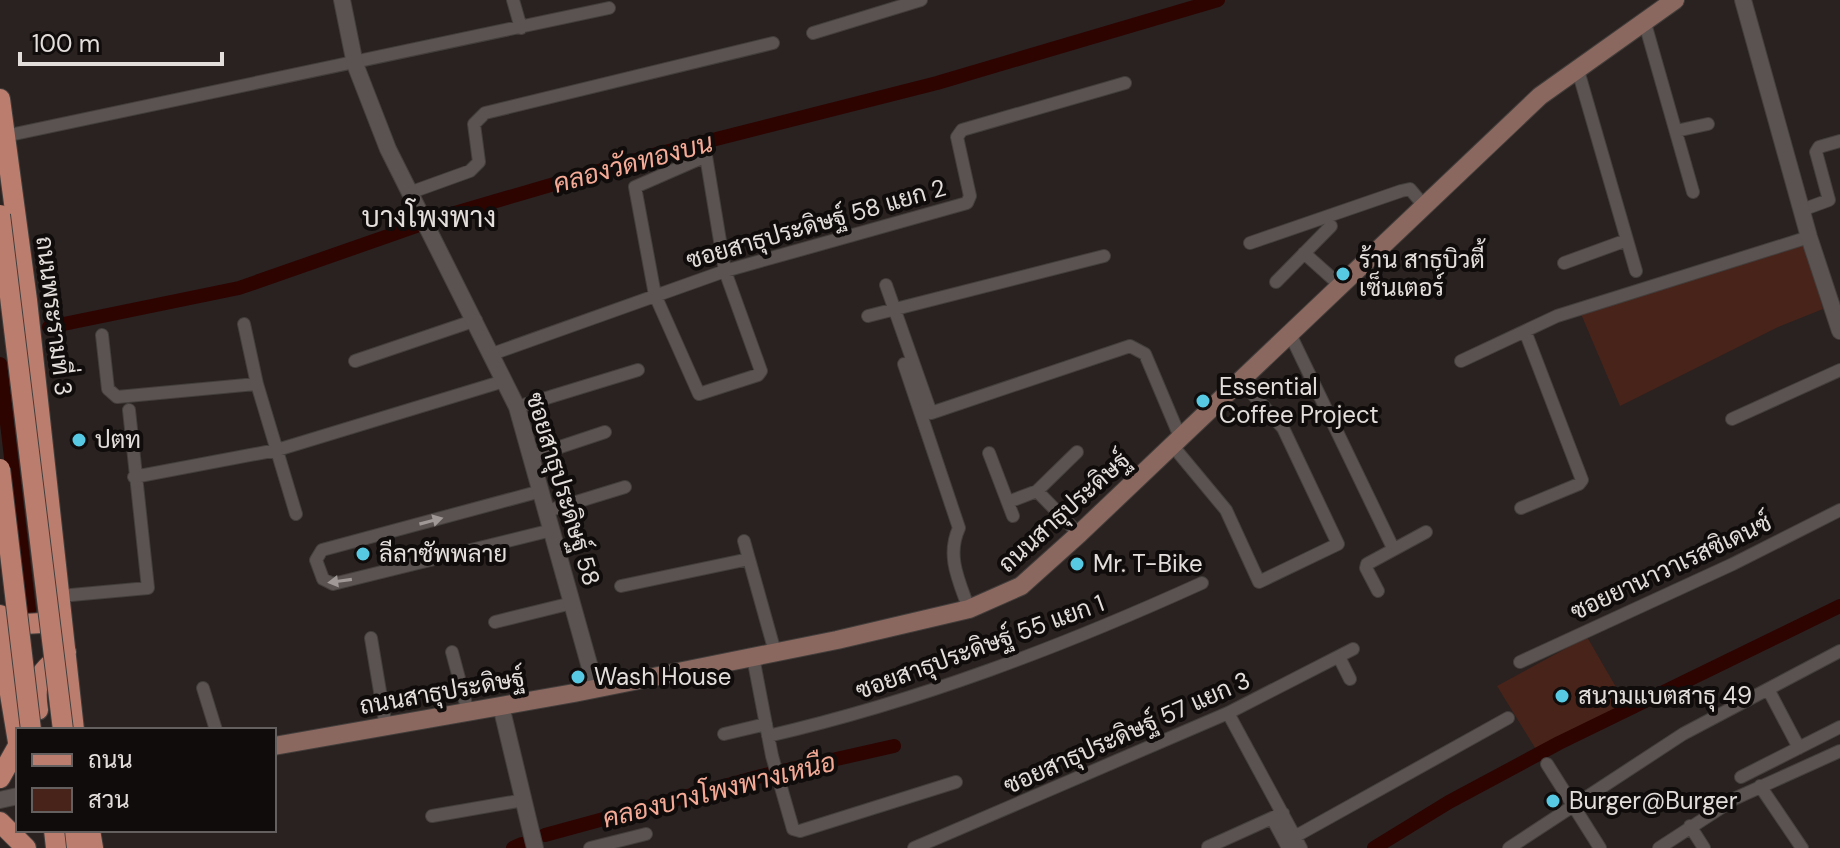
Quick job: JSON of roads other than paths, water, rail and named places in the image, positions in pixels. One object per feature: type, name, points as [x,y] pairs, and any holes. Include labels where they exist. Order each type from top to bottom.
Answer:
[{"type":"main road","name":"ถนนสาธุประดิษฐ์","points":[[276,746],[596,689],[753,657],[969,609],[1021,586],[1342,287],[1540,96],[1658,8]]},
{"type":"main road","name":"ถนนพระรามที่ 3","points":[[0,99],[74,727]]},
{"type":"main road","name":"ถนนพระรามที่ 3","points":[[0,215],[74,727]]},
{"type":"main road","points":[[0,469],[31,728]]},
{"type":"main road","points":[[0,615],[24,624],[42,623],[60,598]]},
{"type":"main road","points":[[0,634],[16,732]]},
{"type":"main road","points":[[40,728],[35,684],[44,668],[66,652]]},
{"type":"main road","points":[[0,778],[16,748]]},
{"type":"main road","points":[[0,822],[28,848]]},
{"type":"street","name":"ซอยสาธุประดิษฐ์ 58","points":[[342,0],[355,64],[409,193],[476,320],[517,407],[596,689]]},
{"type":"street","points":[[513,0],[521,28]]},
{"type":"street","points":[[813,33],[921,0]]},
{"type":"street","points":[[1743,0],[1809,237],[1834,295],[1840,331]]},
{"type":"street","points":[[5,136],[609,8]]},
{"type":"street","points":[[1658,8],[1676,131],[1693,192]]},
{"type":"street","points":[[409,193],[470,171],[479,162],[474,124],[485,113],[575,94],[773,43]]},
{"type":"street","points":[[1577,67],[1636,271]]},
{"type":"street","name":"ซอยสาธุประดิษฐ์ 58 แยก 2","points":[[492,354],[725,271],[967,203],[970,196],[957,137],[962,130],[1125,83]]},
{"type":"street","points":[[1676,131],[1708,124]]},
{"type":"street","points":[[1802,210],[1829,200],[1816,152],[1819,147],[1840,141]]},
{"type":"street","points":[[706,156],[725,271],[761,365],[758,375],[703,394],[694,391],[655,295],[635,187],[706,156]]},
{"type":"street","points":[[1250,243],[1410,189],[1425,207]]},
{"type":"street","points":[[1276,282],[1331,226]]},
{"type":"street","points":[[1461,361],[1593,304],[1809,237]]},
{"type":"street","points":[[1564,263],[1627,240]]},
{"type":"street","points":[[1304,253],[1342,287]]},
{"type":"street","points":[[868,316],[1104,256]]},
{"type":"street","points":[[886,285],[931,413],[1130,346],[1145,354],[1176,441],[1226,510],[1259,582],[1338,544],[1283,428],[1241,381]]},
{"type":"street","points":[[355,361],[476,320]]},
{"type":"street","points":[[244,324],[257,384],[296,514]]},
{"type":"street","points":[[1521,508],[1582,480],[1525,331]]},
{"type":"street","points":[[1290,334],[1393,548]]},
{"type":"street","points":[[102,335],[108,389],[117,397],[257,384]]},
{"type":"street","points":[[904,364],[959,528],[953,541],[954,564],[969,609]]},
{"type":"street","points":[[517,407],[638,370]]},
{"type":"street","points":[[1732,419],[1840,370]]},
{"type":"street","points":[[134,477],[277,450],[504,381]]},
{"type":"street","points":[[60,598],[148,588],[129,410]]},
{"type":"street","points":[[530,457],[605,432]]},
{"type":"street","points":[[1008,502],[1037,491],[1077,452]]},
{"type":"street","points":[[989,453],[1013,516]]},
{"type":"street","points":[[547,511],[625,487]]},
{"type":"street","points":[[541,491],[322,550],[317,556],[319,568],[323,579],[333,584],[552,530]]},
{"type":"street","points":[[1037,491],[1079,534]]},
{"type":"street","name":"ซอยยานาวาเรสซิเดนซ์","points":[[1520,662],[1733,564],[1840,510]]},
{"type":"street","points":[[1378,591],[1366,568],[1370,560],[1426,532]]},
{"type":"street","points":[[744,541],[775,652]]},
{"type":"street","points":[[621,586],[749,559]]},
{"type":"street","name":"ซอยสาธุประดิษฐ์ 55 แยก 1","points":[[724,734],[846,718],[1015,663],[1103,628],[1202,583]]},
{"type":"street","points":[[495,622],[572,603]]},
{"type":"street","points":[[371,638],[386,727]]},
{"type":"street","name":"ซอยสาธุประดิษฐ์ 57 แยก 3","points":[[917,848],[1228,713],[1353,649]]},
{"type":"street","points":[[1509,848],[1683,734],[1840,651]]},
{"type":"street","points":[[452,652],[468,712]]},
{"type":"street","points":[[753,657],[772,756],[791,824],[800,831],[956,782]]},
{"type":"street","points":[[1339,657],[1350,679]]},
{"type":"street","points":[[203,688],[215,728]]},
{"type":"street","points":[[1768,689],[1799,748]]},
{"type":"street","points":[[501,706],[535,848]]},
{"type":"street","points":[[1228,713],[1278,816],[1288,848]]},
{"type":"street","points":[[1278,816],[1299,842],[1404,776],[1508,718]]},
{"type":"street","points":[[1741,777],[1840,727]]},
{"type":"street","points":[[1659,848],[1690,826],[1760,786],[1840,751]]},
{"type":"street","points":[[1547,764],[1600,848]]},
{"type":"street","points":[[1760,786],[1802,848]]},
{"type":"street","points":[[432,816],[524,800]]},
{"type":"street","points":[[1208,847],[1278,816]]},
{"type":"street","points":[[1690,826],[1704,848]]},
{"type":"street","points":[[590,848],[646,834]]},
{"type":"waterway","name":"คลองวัดทองบน","points":[[49,327],[239,288],[448,215],[657,154],[937,83],[1218,0]]},
{"type":"waterway","points":[[0,364],[29,610]]},
{"type":"waterway","points":[[1374,848],[1449,802],[1559,743],[1840,606]]},
{"type":"waterway","name":"คลองบางโพงพางเหนือ","points":[[545,835],[761,776],[894,746]]},
{"type":"waterway","name":"คลองบางโพงพางเหนือ","points":[[513,848],[522,844]]},
{"type":"place","name":"ร้าน สาธุบิวตี้ เซ็นเตอร์","points":[[1343,274]]},
{"type":"place","name":"Essential Coffee Project","points":[[1203,401]]},
{"type":"place","name":"ปตท","points":[[79,440]]},
{"type":"place","name":"ลีลาซัพพลาย","points":[[363,554]]},
{"type":"place","name":"Mr. T-Bike","points":[[1077,564]]},
{"type":"place","name":"Wash House","points":[[578,677]]},
{"type":"place","name":"สนามแบตสาธุ 49","points":[[1562,696]]},
{"type":"place","name":"Burger@Burger","points":[[1553,801]]},
{"type":"district","name":"บางโพงพาง","points":[[429,217]]}]
